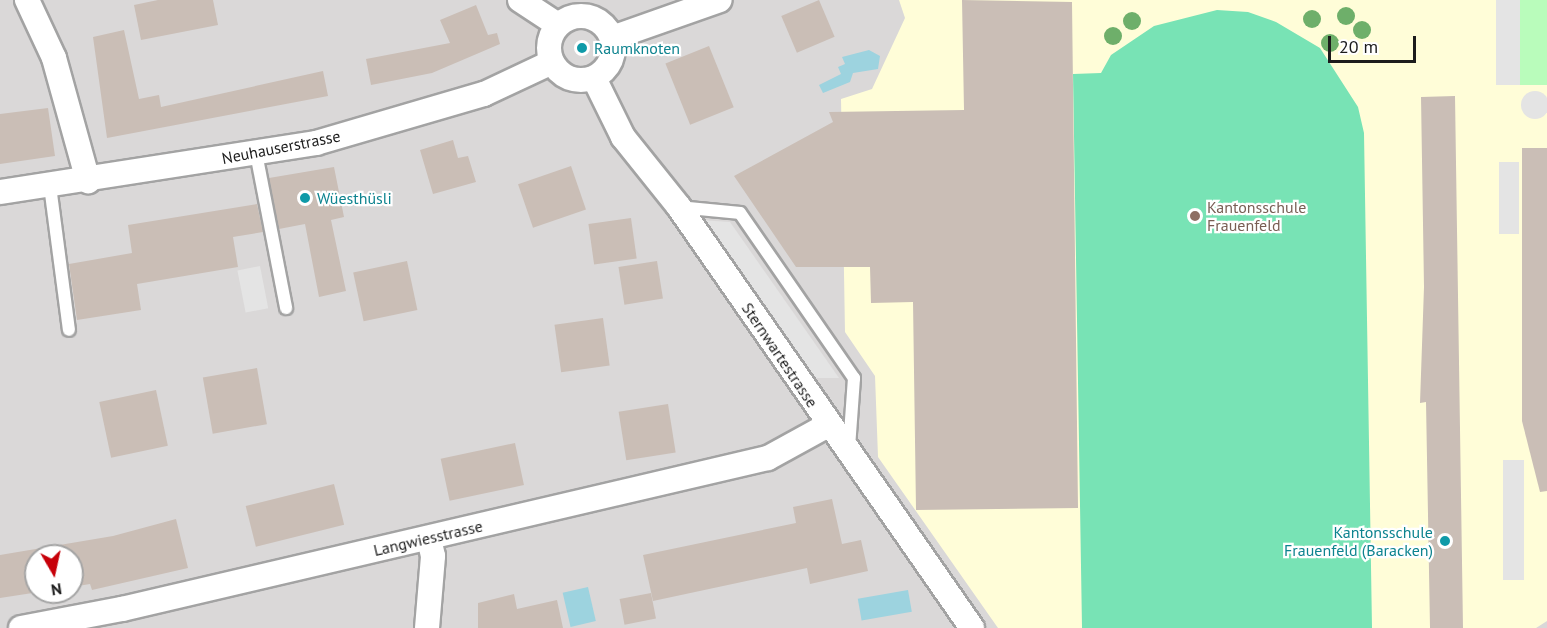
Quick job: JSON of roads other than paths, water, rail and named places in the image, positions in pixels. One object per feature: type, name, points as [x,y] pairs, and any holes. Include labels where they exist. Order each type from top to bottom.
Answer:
[{"type":"street","points":[[27,0],[54,58],[88,181]]},
{"type":"street","points":[[520,0],[558,25]]},
{"type":"street","points":[[612,38],[720,0]]},
{"type":"street","points":[[589,16],[607,28],[612,38],[611,62],[594,78],[569,78],[552,62],[549,42],[558,25],[567,19],[589,16]]},
{"type":"street","name":"Neuhauserstrasse","points":[[0,192],[88,181],[316,142],[484,94],[552,62]]},
{"type":"street","name":"Sternwartestrasse","points":[[594,78],[623,136],[679,207],[828,425],[972,628]]},
{"type":"street","name":"Langwiesstrasse","points":[[21,628],[429,538],[768,458],[828,425]]},
{"type":"street","points":[[427,628],[433,556],[429,538]]},
{"type":"lane","points":[[256,153],[286,308]]},
{"type":"lane","points":[[50,186],[69,330]]},
{"type":"lane","points":[[679,207],[740,213],[854,378],[848,453]]},
{"type":"water","points":[[869,50],[880,56],[878,69],[853,73],[850,82],[823,93],[819,85],[841,74],[838,67],[845,64],[842,57]]},
{"type":"water","points":[[588,587],[596,621],[571,627],[563,593]]},
{"type":"water","points":[[908,590],[912,612],[862,621],[858,599]]},
{"type":"place","name":"Raumknoten","points":[[582,48]]},
{"type":"place","name":"Wüesthüsli","points":[[305,198]]},
{"type":"place","name":"Kantonsschule Frauenfeld","points":[[1195,216]]},
{"type":"place","name":"Kantonsschule Frauenfeld (Baracken)","points":[[1445,541]]}]
